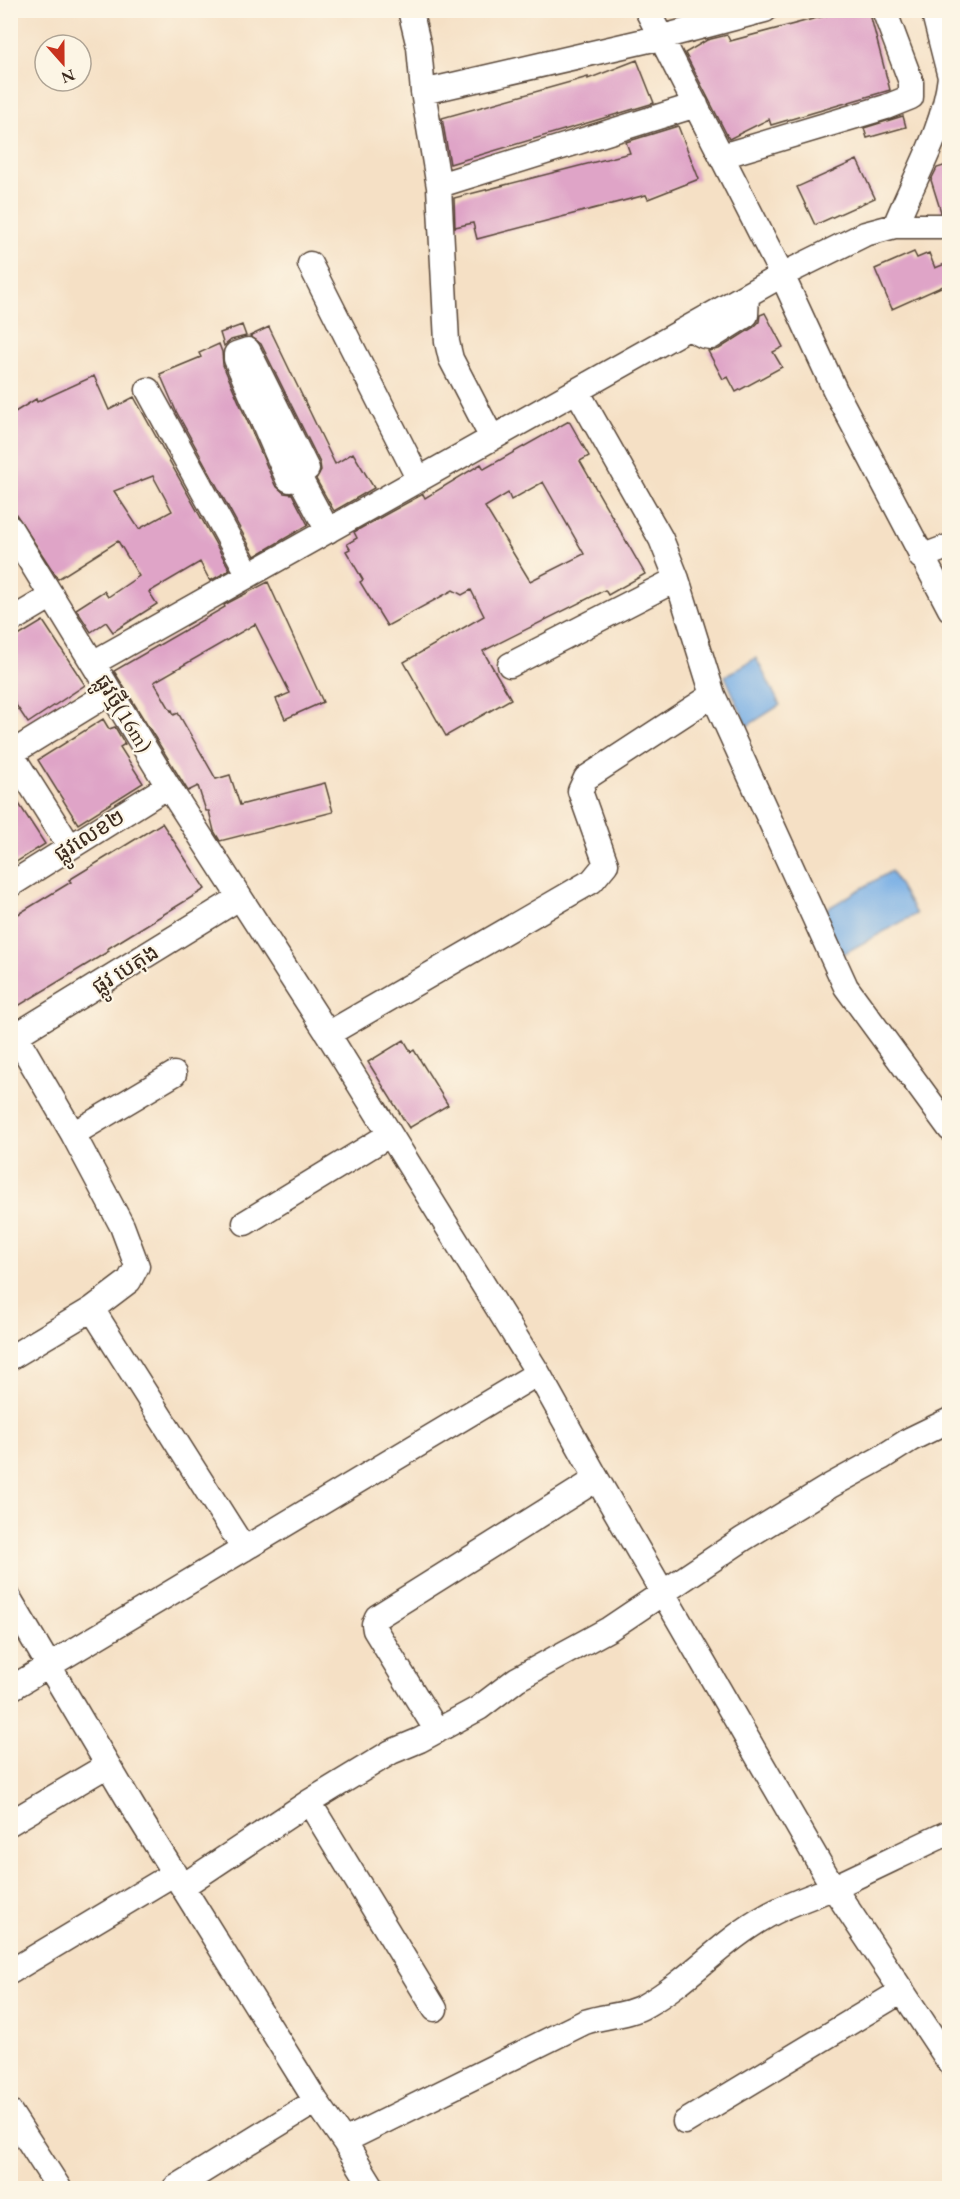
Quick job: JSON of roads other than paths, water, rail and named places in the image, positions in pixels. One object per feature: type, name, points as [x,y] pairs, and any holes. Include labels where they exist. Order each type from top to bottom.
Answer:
[{"type":"street","points":[[410,10],[419,47],[423,92],[439,187],[446,332],[450,359],[492,438]]},
{"type":"street","points":[[647,10],[782,275],[835,390],[950,609]]},
{"type":"street","points":[[423,92],[662,37],[765,10]]},
{"type":"street","points":[[722,156],[886,107],[911,97],[911,82],[884,10]]},
{"type":"street","points":[[895,226],[940,122],[949,86],[933,10]]},
{"type":"street","points":[[439,187],[696,105]]},
{"type":"street","points":[[93,663],[782,275],[865,234],[895,226],[950,226]]},
{"type":"street","points":[[310,264],[419,480]]},
{"type":"street","points":[[246,350],[250,352],[307,469],[298,475],[288,479],[236,359],[236,354],[246,350]]},
{"type":"street","points":[[148,390],[249,575]]},
{"type":"street","points":[[577,391],[661,539],[713,695],[846,987],[950,1130]]},
{"type":"street","points":[[298,475],[328,531]]},
{"type":"street","name":"ផ្លូវថ្មី(16m)","points":[[10,528],[168,786],[328,1034],[538,1373],[833,1887],[950,2063]]},
{"type":"street","points":[[921,557],[950,546]]},
{"type":"street","points":[[510,665],[676,579]]},
{"type":"street","points":[[10,621],[52,596]]},
{"type":"street","points":[[70,847],[11,753],[111,692]]},
{"type":"street","points":[[328,1034],[592,881],[606,864],[580,791],[586,778],[713,695]]},
{"type":"street","name":"ផ្លូវលេខ២","points":[[10,885],[168,786]]},
{"type":"street","name":"ផ្លូវ បេតុង","points":[[13,1037],[239,898]]},
{"type":"street","points":[[10,1358],[92,1310],[129,1281],[137,1266],[122,1226],[73,1134],[13,1037]]},
{"type":"street","points":[[73,1134],[174,1074]]},
{"type":"street","points":[[245,1223],[389,1135]]},
{"type":"street","points":[[92,1310],[244,1550]]},
{"type":"street","points":[[10,1689],[538,1373]]},
{"type":"street","points":[[10,1972],[179,1880],[391,1752],[479,1708],[517,1679],[609,1629],[662,1592],[830,1485],[911,1439],[946,1429]]},
{"type":"street","points":[[437,1731],[375,1630],[374,1624],[377,1617],[597,1479]]},
{"type":"street","points":[[10,1600],[108,1765],[316,2102],[373,2188]]},
{"type":"street","points":[[10,1823],[108,1765]]},
{"type":"street","points":[[309,1802],[435,2010]]},
{"type":"street","points":[[344,2141],[585,2022],[627,2013],[645,2006],[677,1985],[757,1922],[950,1832]]},
{"type":"street","points":[[685,2122],[902,1991]]},
{"type":"street","points":[[175,2188],[316,2102]]},
{"type":"street","points":[[10,2112],[59,2188]]},
{"type":"water","points":[[756,658],[780,705],[747,726],[725,676]]},
{"type":"water","points":[[891,871],[916,914],[843,954],[820,913]]}]
